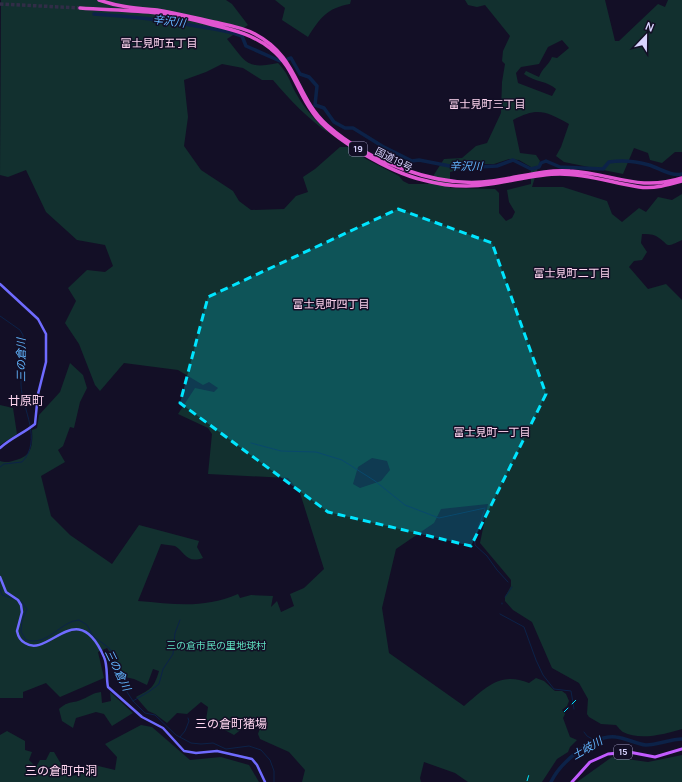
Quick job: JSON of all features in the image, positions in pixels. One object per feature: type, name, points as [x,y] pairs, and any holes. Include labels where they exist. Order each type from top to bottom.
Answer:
[{"type":"highway","name":"国道19号","points":[[99,0],[128,8],[157,10],[222,23],[246,30],[256,35],[282,55],[315,111],[326,124],[367,151],[395,167],[410,172],[449,181],[467,182],[491,181],[539,172],[561,170],[587,172],[638,183],[653,184],[682,178]]},
{"type":"highway","name":"国道19号","points":[[80,8],[164,14],[232,29],[254,38],[273,50],[280,57],[294,77],[313,113],[328,130],[383,164],[410,177],[434,183],[462,186],[488,184],[551,174],[586,175],[639,187],[654,187],[682,181]]},
{"type":"main road","points":[[0,284],[38,319],[46,334],[46,362],[38,394],[35,424],[0,448]]},
{"type":"main road","points":[[0,577],[6,592],[18,600],[21,605],[22,612],[17,631],[24,643],[30,646],[37,645],[63,632],[73,629],[86,633],[95,641],[104,657],[108,687],[138,714],[163,728],[178,747],[188,753],[216,751],[256,761],[265,782]]},
{"type":"main road","name":"15","points":[[572,782],[590,762],[608,754],[629,752],[655,756],[682,749]]},
{"type":"highlighted area","points":[[398,209],[492,243],[546,394],[471,546],[328,512],[180,403],[208,297]]},
{"type":"green space","name":"三の倉市民の里地球村","points":[[1,0],[226,0],[232,4],[248,25],[227,39],[243,59],[253,65],[278,63],[287,75],[304,106],[330,134],[300,109],[273,80],[262,80],[243,68],[222,64],[184,80],[188,117],[184,146],[201,170],[233,191],[239,201],[251,210],[284,209],[296,196],[308,192],[303,177],[315,169],[340,147],[348,147],[366,159],[399,176],[403,181],[409,184],[428,184],[444,159],[462,158],[476,146],[487,143],[501,113],[502,82],[505,64],[502,61],[503,51],[510,36],[485,5],[477,7],[468,5],[465,0],[605,0],[615,41],[619,41],[658,4],[665,7],[668,0],[682,0],[682,152],[675,152],[662,163],[650,160],[648,153],[634,148],[623,174],[564,162],[556,156],[561,147],[569,124],[554,116],[541,112],[535,112],[513,120],[520,153],[536,155],[540,161],[532,187],[563,187],[607,201],[612,214],[622,222],[639,208],[646,212],[658,197],[672,200],[682,194],[682,240],[668,245],[654,235],[642,234],[641,243],[647,252],[642,260],[634,261],[629,267],[648,289],[666,284],[682,300],[682,729],[652,736],[637,736],[623,732],[616,725],[601,724],[589,717],[587,714],[588,699],[579,683],[552,668],[532,622],[513,610],[505,601],[505,597],[511,586],[511,580],[480,543],[488,504],[441,509],[434,523],[396,549],[382,608],[389,653],[464,706],[486,688],[509,679],[529,683],[536,678],[544,681],[555,691],[562,691],[566,694],[569,701],[567,706],[562,710],[565,714],[563,718],[570,737],[577,740],[570,747],[568,752],[557,759],[542,782],[468,782],[455,773],[424,762],[420,778],[421,782],[302,782],[305,770],[289,752],[260,739],[258,734],[261,725],[247,725],[234,735],[206,720],[208,707],[201,702],[187,714],[177,713],[167,723],[155,714],[148,711],[136,697],[153,685],[159,671],[153,669],[147,685],[125,677],[107,648],[98,652],[104,678],[60,697],[46,683],[23,692],[23,698],[0,698],[0,461],[14,461],[28,453],[32,445],[32,430],[37,428],[39,415],[60,392],[70,363],[83,375],[87,388],[80,402],[74,428],[70,427],[63,446],[58,450],[65,462],[41,476],[51,516],[70,535],[112,564],[139,525],[199,541],[197,547],[203,558],[197,559],[189,558],[175,546],[161,544],[138,601],[201,604],[225,599],[238,594],[240,598],[251,595],[273,596],[271,607],[277,601],[281,612],[294,606],[290,594],[304,588],[324,569],[300,493],[288,478],[208,474],[212,434],[208,428],[178,414],[195,388],[214,392],[218,388],[209,382],[203,385],[178,370],[124,363],[100,391],[95,385],[79,344],[65,323],[76,301],[68,288],[87,270],[105,272],[113,266],[105,245],[77,240],[46,212],[26,170],[8,177],[0,175]],"holes":[[[562,40],[569,48],[557,58],[552,57],[539,77],[526,71],[524,74],[532,79],[553,86],[556,89],[552,96],[518,83],[516,73],[521,67],[539,64],[548,47]],[[509,159],[519,160],[531,167],[531,184],[507,190],[509,202],[515,212],[512,218],[506,221],[499,213],[499,193],[495,189],[450,188],[450,172],[484,164],[494,164]],[[372,458],[387,461],[390,470],[381,481],[360,488],[353,484],[358,467]]]},
{"type":"green space","points":[[275,0],[351,0],[350,4],[335,8],[320,19],[308,37],[282,20],[285,8]]},
{"type":"green space","points":[[0,405],[13,408],[17,434],[0,445]]},
{"type":"green space","points":[[101,692],[102,703],[111,701],[110,692],[133,713],[112,726],[104,714],[96,712],[76,718],[73,728],[62,721],[59,709],[62,706]]},
{"type":"green space","points":[[141,725],[152,727],[190,760],[221,757],[249,765],[259,782],[0,782],[0,735],[7,731],[25,741],[25,750],[32,752],[29,760],[36,767],[40,760],[46,760],[50,752],[54,752],[68,776],[80,775],[90,764],[115,770],[117,757],[105,744]]},
{"type":"green space","points":[[682,755],[682,782],[577,782],[612,757],[648,762]]},
{"type":"waterway","name":"辛沢川","points":[[94,14],[162,20],[227,31],[242,36],[246,46],[280,61]]},
{"type":"waterway","name":"辛沢川","points":[[288,59],[291,58],[300,74],[309,77],[317,86],[315,105],[324,108],[334,122],[345,128],[353,128],[382,146],[412,161],[419,160],[460,168],[497,166],[513,160],[531,169],[539,167],[541,163],[546,161],[560,167],[603,169],[609,162],[629,161],[649,165],[678,175],[682,174]]},
{"type":"waterway","name":"三の倉川","points":[[0,316],[20,330],[23,335],[21,385],[31,434],[31,444],[28,453],[22,462],[4,464],[0,467]]},
{"type":"waterway","points":[[251,443],[281,451],[316,452],[342,460],[375,481],[405,505],[439,518],[485,508]]},
{"type":"waterway","points":[[485,509],[475,536],[475,545],[487,556],[508,582]]},
{"type":"waterway","points":[[505,597],[512,587]]},
{"type":"waterway","name":"三の倉川","points":[[0,589],[2,595],[17,600]]},
{"type":"waterway","name":"三の倉川","points":[[21,601],[27,609],[22,620],[21,632],[26,640],[41,640],[66,625],[79,620],[87,625],[93,636],[112,652],[112,663],[125,682],[127,692],[133,701],[145,713],[155,715],[176,735],[191,743],[213,743],[226,749],[249,746],[261,750],[270,760],[274,771],[274,782]]},
{"type":"waterway","points":[[500,614],[524,627],[543,675],[554,689],[571,691],[574,709]]},
{"type":"waterway","points":[[133,701],[159,684],[163,669],[173,654],[175,633],[180,620]]},
{"type":"waterway","points":[[180,737],[185,731],[189,721],[188,718]]},
{"type":"waterway","points":[[584,732],[587,736],[596,741]]},
{"type":"waterway","name":"土岐川","points":[[551,782],[555,774],[569,759],[578,751],[597,740],[607,737],[616,737],[646,745],[682,739]]},
{"type":"tunnel","points":[[0,4],[80,8]]},
{"type":"railway","points":[[564,712],[579,697]]},
{"type":"railway","points":[[527,781],[530,771]]},
{"type":"district","name":"富士見町五丁目","points":[[159,43]]},
{"type":"district","name":"富士見町三丁目","points":[[487,104]]},
{"type":"district","name":"富士見町二丁目","points":[[572,273]]},
{"type":"district","name":"富士見町四丁目","points":[[331,304]]},
{"type":"district","name":"廿原町","points":[[26,401]]},
{"type":"district","name":"富士見町一丁目","points":[[492,432]]},
{"type":"district","name":"三の倉町猪場","points":[[231,724]]},
{"type":"district","name":"三の倉町中洞","points":[[61,771]]}]
